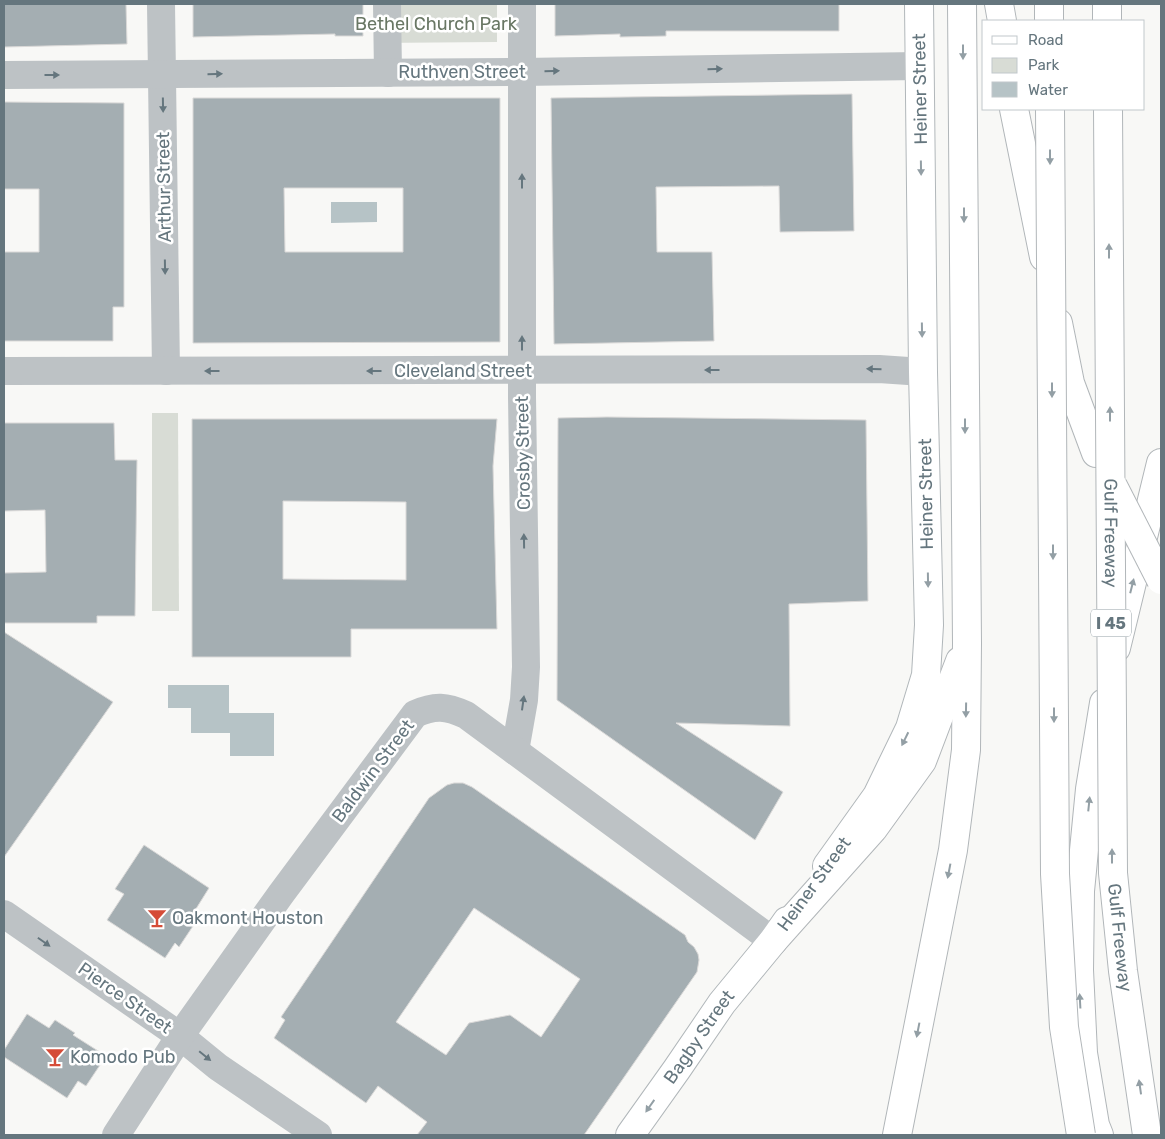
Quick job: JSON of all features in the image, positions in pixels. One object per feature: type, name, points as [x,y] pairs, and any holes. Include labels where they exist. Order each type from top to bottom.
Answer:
[{"type":"main road","name":"Heiner Street","points":[[773,941],[877,796],[910,728],[926,675],[928,625],[919,4]]},
{"type":"main road","points":[[897,1135],[953,850],[966,750],[967,643],[962,4]]},
{"type":"main road","points":[[999,4],[1002,20]]},
{"type":"main road","points":[[1049,4],[1049,20]]},
{"type":"main road","points":[[1107,4],[1107,20]]},
{"type":"main road","points":[[1014,110],[1070,383],[1096,453],[1161,580]]},
{"type":"main road","points":[[1050,110],[1055,874],[1064,1027],[1081,1135]]},
{"type":"main road","name":"Gulf Freeway","points":[[1108,110],[1113,873],[1123,971],[1147,1135]]},
{"type":"main road","points":[[1099,1135],[1094,1125],[1083,1053],[1079,970],[1080,891],[1090,789],[1107,684],[1161,463]]},
{"type":"main road","points":[[773,941],[874,829],[922,762],[967,643]]},
{"type":"main road","name":"Bagby Street","points":[[630,1135],[678,1069],[722,1003],[773,941]]},
{"type":"street","name":"Arthur Street","points":[[162,4],[166,371]]},
{"type":"street","points":[[387,4],[388,73]]},
{"type":"street","name":"Crosby Street","points":[[515,751],[524,700],[526,667],[522,371],[522,4]]},
{"type":"street","name":"Ruthven Street","points":[[4,76],[522,72],[920,66]]},
{"type":"street","name":"Cleveland Street","points":[[4,371],[879,369],[923,372]]},
{"type":"street","name":"Baldwin Street","points":[[116,1135],[180,1036],[281,894],[415,714],[429,708],[449,708],[466,715],[773,941]]},
{"type":"street","name":"Pierce Street","points":[[4,914],[180,1036],[218,1067],[318,1135]]},
{"type":"green space","name":"Bethel Church Park","points":[[375,4],[497,4],[497,42],[375,43]]},
{"type":"green space","points":[[152,413],[178,413],[179,611],[152,611]]},
{"type":"water","points":[[331,202],[377,202],[377,222],[331,223]]},
{"type":"water","points":[[168,685],[229,685],[229,713],[274,713],[274,756],[230,756],[230,733],[191,733],[191,708],[168,708]]},
{"type":"building","points":[[4,4],[126,4],[127,44],[4,47]]},
{"type":"building","points":[[193,4],[363,4],[363,36],[335,36],[335,34],[193,37]]},
{"type":"building","points":[[555,4],[839,4],[839,31],[666,31],[666,36],[620,37],[620,34],[555,36]]},
{"type":"building","points":[[852,94],[854,231],[780,232],[779,186],[656,187],[657,252],[712,252],[714,341],[554,344],[551,98]]},
{"type":"building","points":[[193,98],[500,98],[500,342],[193,343]],"holes":[[[284,188],[403,188],[403,252],[285,252]]]},
{"type":"building","points":[[4,102],[124,103],[124,307],[113,307],[113,341],[4,341],[4,252],[39,252],[39,189],[4,189]]},
{"type":"building","points":[[558,418],[866,420],[868,601],[789,604],[790,726],[676,723],[783,792],[755,840],[557,700]]},
{"type":"building","points":[[192,419],[497,419],[493,466],[497,629],[351,629],[351,657],[192,657]],"holes":[[[283,501],[406,502],[406,580],[283,579]]]},
{"type":"building","points":[[4,423],[114,423],[115,460],[137,460],[135,616],[97,616],[97,623],[4,623],[4,573],[46,572],[45,510],[4,511]]},
{"type":"building","points":[[4,632],[113,702],[4,857]]},
{"type":"building","points":[[463,783],[472,787],[685,935],[698,954],[697,972],[584,1135],[417,1135],[427,1122],[378,1086],[366,1103],[274,1038],[285,1020],[281,1017],[429,798],[447,785]],"holes":[[[474,908],[580,979],[541,1037],[510,1015],[469,1023],[446,1055],[396,1022]]]},
{"type":"building","points":[[144,845],[209,888],[189,920],[195,923],[179,947],[175,943],[165,958],[107,920],[124,894],[115,889]]},
{"type":"building","name":"Komodo Pub","points":[[27,1014],[49,1028],[55,1020],[75,1033],[73,1035],[106,1056],[86,1086],[78,1081],[67,1098],[4,1057],[4,1050]]},
{"type":"place","name":"Oakmont Houston","points":[[157,918]]},
{"type":"place","name":"Komodo Pub","points":[[55,1057]]}]
